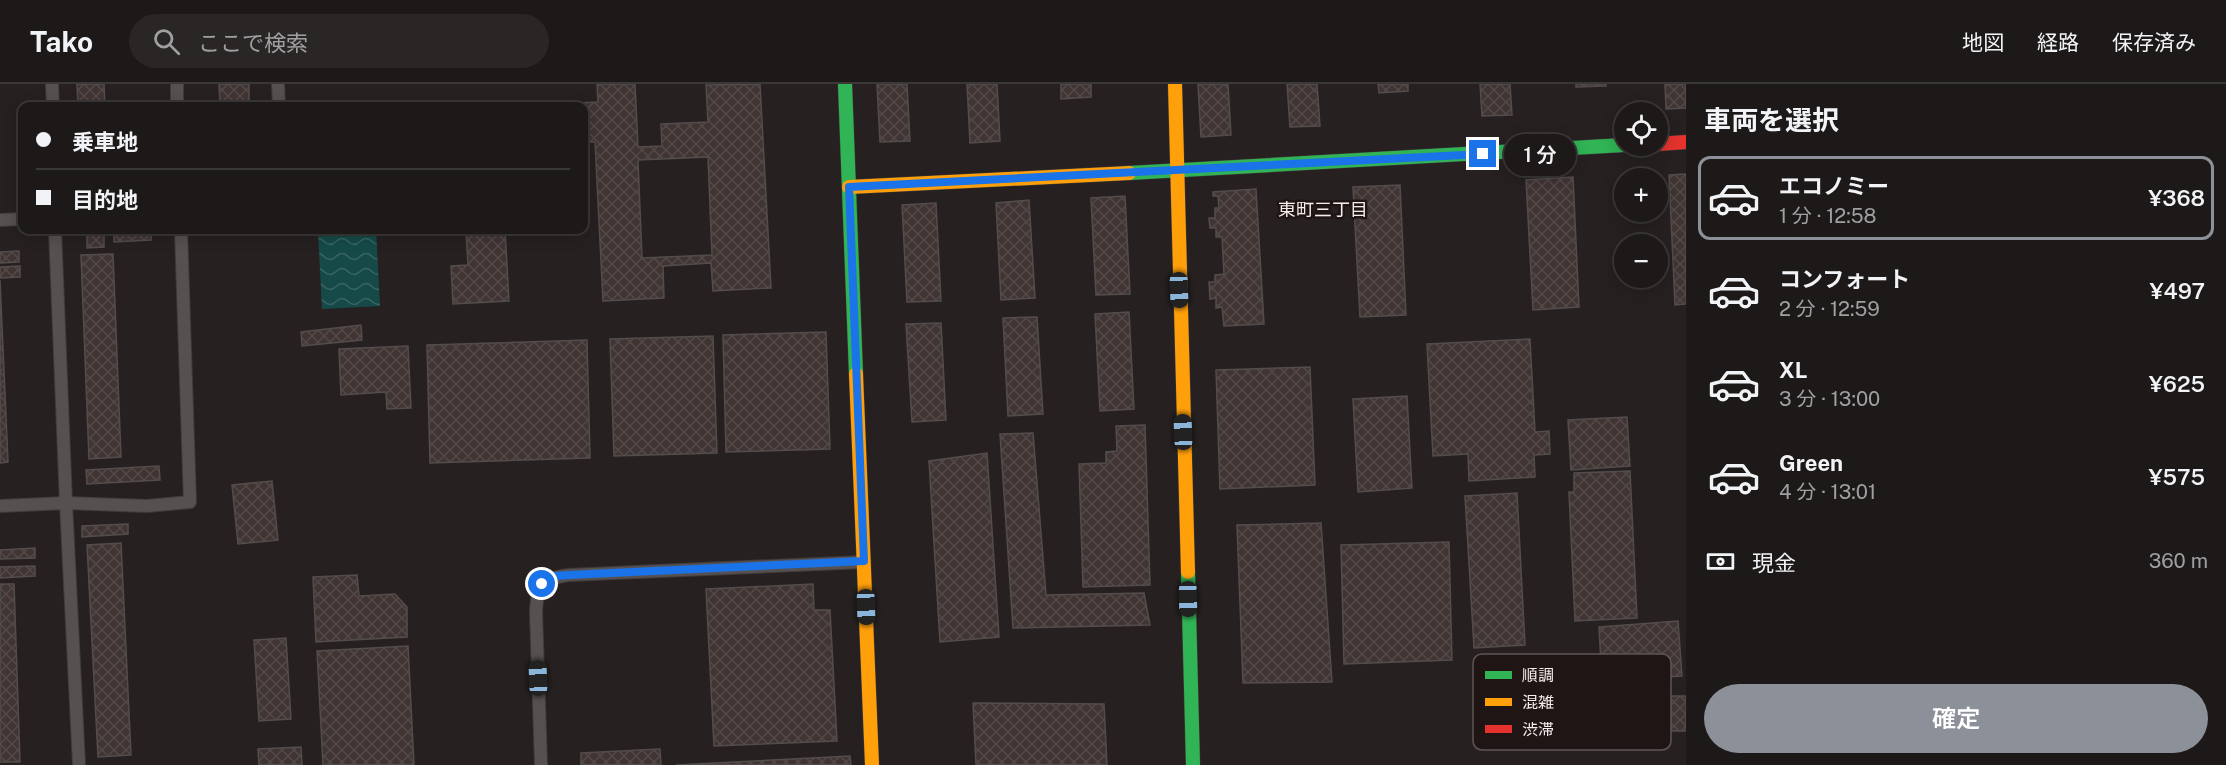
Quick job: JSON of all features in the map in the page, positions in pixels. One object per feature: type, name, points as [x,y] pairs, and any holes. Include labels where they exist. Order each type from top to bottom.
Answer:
[{"type":"street","points":[[845,84],[872,765]]},
{"type":"street","points":[[1175,84],[1193,765]]},
{"type":"street","points":[[1668,143],[1686,142]]},
{"type":"street","points":[[849,187],[1614,147]]},
{"type":"lane","points":[[52,84],[52,102]]},
{"type":"lane","points":[[177,84],[177,102]]},
{"type":"lane","points":[[278,84],[279,102]]},
{"type":"lane","points":[[0,220],[18,219]]},
{"type":"lane","points":[[55,234],[79,765]]},
{"type":"lane","points":[[0,506],[66,503],[147,506],[190,502],[181,234]]},
{"type":"lane","points":[[541,765],[536,612],[537,596],[542,584],[555,576],[864,561]]},
{"type":"water","points":[[318,234],[376,234],[380,306],[322,309]]},
{"type":"building","points":[[77,84],[104,84],[105,102],[78,102]]},
{"type":"building","points":[[219,84],[249,84],[249,102],[220,102]]},
{"type":"building","points":[[597,84],[635,84],[638,147],[662,146],[661,124],[708,122],[706,85],[760,84],[771,288],[713,291],[711,263],[663,266],[664,298],[603,301],[595,142],[588,142],[588,103],[598,102]],"holes":[[[708,157],[712,255],[642,258],[638,160]]]},
{"type":"building","points":[[877,84],[907,84],[910,141],[880,142]]},
{"type":"building","points":[[967,84],[997,84],[1000,141],[970,143]]},
{"type":"building","points":[[1061,84],[1091,84],[1091,97],[1061,99]]},
{"type":"building","points":[[1198,84],[1228,84],[1231,135],[1201,137]]},
{"type":"building","points":[[1287,84],[1317,84],[1320,126],[1290,127]]},
{"type":"building","points":[[1378,84],[1408,84],[1408,91],[1379,93]]},
{"type":"building","points":[[1480,84],[1510,84],[1512,115],[1482,116]]},
{"type":"building","points":[[1576,84],[1606,84],[1606,86],[1576,87]]},
{"type":"building","points":[[1665,84],[1686,84],[1686,108],[1668,109],[1668,102],[1666,102]]},
{"type":"building","points":[[1686,174],[1686,304],[1675,305],[1669,175]]},
{"type":"building","points":[[1573,177],[1579,307],[1533,310],[1526,180]]},
{"type":"building","points":[[1400,185],[1406,315],[1360,317],[1353,187]]},
{"type":"building","points":[[1256,189],[1264,324],[1224,326],[1222,307],[1216,308],[1216,298],[1210,299],[1209,282],[1215,282],[1215,275],[1224,274],[1222,237],[1216,237],[1216,228],[1210,228],[1209,218],[1215,218],[1215,208],[1219,208],[1218,196],[1213,196],[1213,192]]},
{"type":"building","points":[[1125,196],[1130,294],[1096,295],[1091,198]]},
{"type":"building","points":[[1029,200],[1035,298],[1001,300],[996,203]]},
{"type":"building","points":[[936,203],[941,301],[907,302],[902,205]]},
{"type":"building","points":[[87,234],[104,234],[104,247],[87,248]]},
{"type":"building","points":[[114,234],[151,234],[151,240],[114,242]]},
{"type":"building","points":[[466,234],[505,234],[509,301],[453,304],[451,266],[468,265]]},
{"type":"building","points":[[19,251],[19,262],[0,263],[0,252]]},
{"type":"building","points":[[113,254],[121,457],[89,459],[81,255]]},
{"type":"building","points":[[20,266],[20,277],[0,278],[0,267]]},
{"type":"building","points":[[0,280],[8,462],[0,463]]},
{"type":"building","points":[[1129,312],[1134,409],[1100,411],[1095,314]]},
{"type":"building","points":[[1037,317],[1043,414],[1008,416],[1003,318]]},
{"type":"building","points":[[941,323],[946,420],[912,422],[906,324]]},
{"type":"building","points":[[361,325],[362,340],[302,346],[301,332]]},
{"type":"building","points":[[826,332],[830,449],[726,452],[723,335]]},
{"type":"building","points":[[713,336],[717,453],[614,456],[610,339]]},
{"type":"building","points":[[1530,339],[1535,432],[1549,431],[1550,454],[1534,455],[1535,477],[1469,481],[1468,454],[1433,456],[1427,344]]},
{"type":"building","points":[[587,340],[590,458],[430,463],[427,345]]},
{"type":"building","points":[[408,346],[411,408],[387,409],[386,392],[341,395],[339,349]]},
{"type":"building","points":[[1310,367],[1315,485],[1220,489],[1216,370]]},
{"type":"building","points":[[1407,396],[1412,488],[1358,492],[1353,399]]},
{"type":"building","points":[[1627,417],[1630,466],[1571,470],[1568,420]]},
{"type":"building","points":[[1145,425],[1150,585],[1083,587],[1079,464],[1106,463],[1106,452],[1117,451],[1116,426]]},
{"type":"building","points":[[1033,433],[1046,595],[1144,593],[1150,625],[1013,628],[1000,434]]},
{"type":"building","points":[[987,453],[999,637],[940,642],[929,461]]},
{"type":"building","points":[[159,466],[160,480],[87,484],[86,470]]},
{"type":"building","points":[[1630,471],[1637,618],[1575,621],[1569,492],[1574,492],[1574,473]]},
{"type":"building","points":[[272,481],[278,540],[238,544],[232,485]]},
{"type":"building","points":[[1517,493],[1525,645],[1474,648],[1465,496]]},
{"type":"building","points":[[1321,523],[1332,682],[1243,683],[1237,525]]},
{"type":"building","points":[[128,524],[128,534],[82,537],[82,526]]},
{"type":"building","points":[[1449,542],[1452,660],[1344,664],[1341,545]]},
{"type":"building","points":[[121,543],[131,755],[98,757],[87,545]]},
{"type":"building","points":[[35,548],[35,558],[0,559],[0,550]]},
{"type":"building","points":[[35,566],[35,576],[0,578],[0,567]]},
{"type":"building","points":[[357,575],[359,596],[395,594],[407,607],[407,637],[316,642],[313,577]]},
{"type":"building","points":[[0,584],[14,584],[20,762],[0,762]]},
{"type":"building","points":[[813,584],[814,610],[830,610],[837,741],[714,746],[706,589]]},
{"type":"building","points":[[1678,621],[1682,676],[1671,677],[1671,654],[1600,654],[1599,627]]},
{"type":"building","points":[[286,638],[291,719],[259,721],[254,640]]},
{"type":"building","points":[[408,646],[414,765],[323,765],[317,651]]},
{"type":"building","points":[[1671,696],[1686,696],[1686,731],[1671,731]]},
{"type":"building","points":[[973,703],[1104,704],[1107,765],[976,765]]},
{"type":"building","points":[[301,747],[302,765],[259,765],[258,749]]},
{"type":"building","points":[[660,749],[661,765],[581,765],[581,753]]},
{"type":"building","points":[[850,756],[851,765],[676,765]]},
{"type":"traffic: fast","points":[[845,84],[856,374]]},
{"type":"traffic: fast","points":[[1129,173],[1614,146]]},
{"type":"traffic: fast","points":[[1188,572],[1193,765]]},
{"type":"traffic: slow","points":[[1175,84],[1188,572]]},
{"type":"traffic: slow","points":[[849,187],[1129,173]]},
{"type":"traffic: slow","points":[[856,374],[872,765]]},
{"type":"traffic: jam","points":[[1668,143],[1686,142]]},
{"type":"district","name":"東町三丁目","points":[[1323,210]]},
{"type":"route","points":[[542,584],[555,576],[864,561],[849,187],[1483,154]]}]
